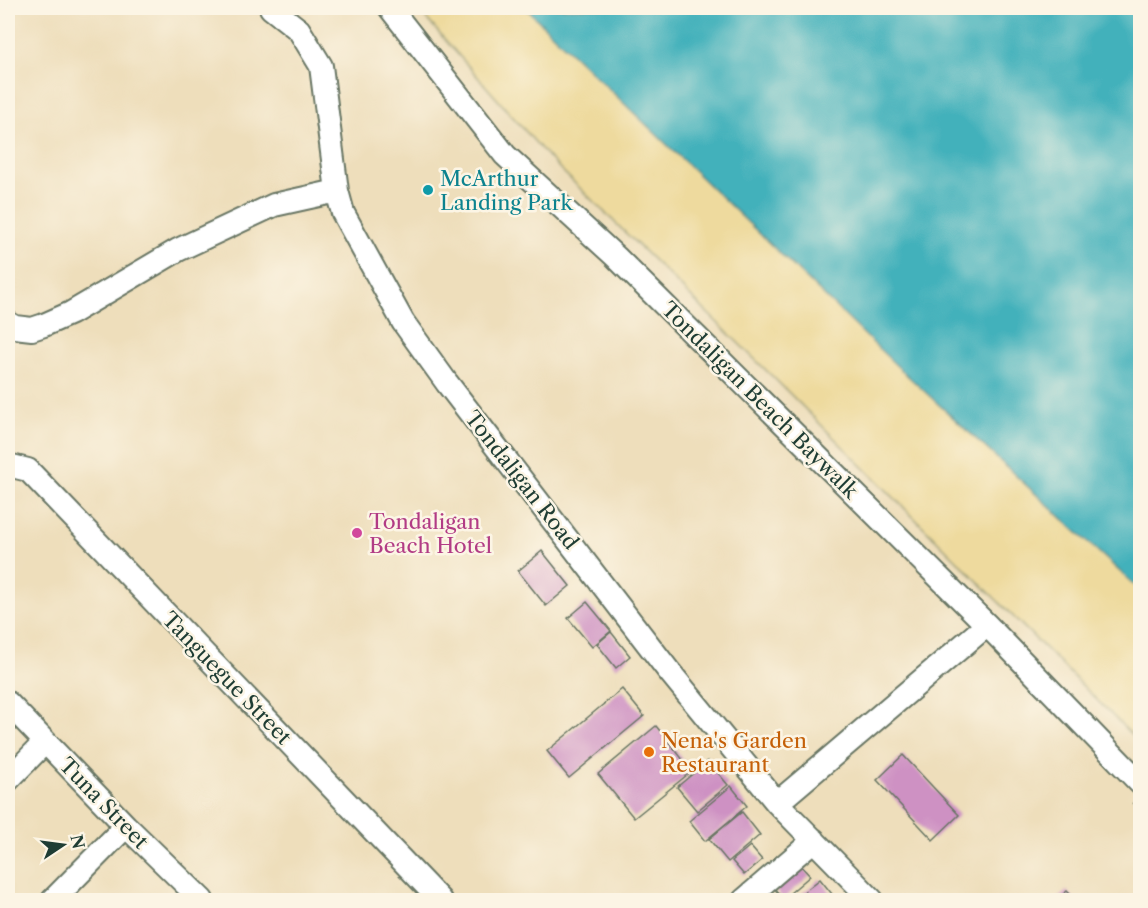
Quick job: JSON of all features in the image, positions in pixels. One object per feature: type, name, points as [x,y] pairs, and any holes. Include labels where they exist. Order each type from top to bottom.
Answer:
[{"type":"street","name":"Tondaligan Road","points":[[272,8],[299,30],[321,66],[337,191],[343,213],[403,322],[454,392],[668,670],[777,803],[872,900]]},
{"type":"street","name":"Tondaligan Beach Baywalk","points":[[390,8],[505,155],[616,257],[987,625],[1140,783]]},
{"type":"street","points":[[8,324],[32,329],[44,325],[71,314],[178,250],[274,205],[337,191]]},
{"type":"street","name":"Tanguegue Street","points":[[8,465],[28,470],[439,900]]},
{"type":"street","points":[[777,803],[987,625]]},
{"type":"street","name":"Tuna Street","points":[[8,703],[126,826],[202,900]]},
{"type":"street","points":[[8,780],[45,742]]},
{"type":"street","points":[[53,900],[126,826]]},
{"type":"street","points":[[744,900],[814,840]]},
{"type":"sand","points":[[417,8],[526,8],[895,364],[1140,590],[1140,743],[774,378],[550,159]]},
{"type":"water","points":[[526,8],[1140,8],[1140,590],[895,364]]},
{"type":"building","points":[[542,551],[570,586],[546,606],[518,571]]},
{"type":"building","points":[[587,602],[611,631],[592,647],[568,618]]},
{"type":"building","points":[[611,632],[630,656],[616,668],[597,644]]},
{"type":"building","points":[[622,689],[644,716],[569,778],[547,751]]},
{"type":"building","points":[[656,726],[692,771],[634,818],[598,774]]},
{"type":"building","points":[[903,755],[959,815],[933,840],[877,780]]},
{"type":"building","points":[[708,761],[728,785],[697,811],[677,787]]},
{"type":"building","points":[[731,786],[747,806],[705,841],[689,821]]},
{"type":"building","points":[[742,812],[760,835],[728,862],[709,839]]},
{"type":"building","points":[[750,846],[762,860],[744,875],[732,861]]},
{"type":"building","points":[[801,866],[810,876],[783,899],[774,888]]},
{"type":"building","points":[[820,879],[836,899],[794,900]]},
{"type":"building","points":[[1067,891],[1076,900],[1056,900]]},
{"type":"place","name":"McArthur Landing Park","points":[[428,190]]},
{"type":"place","name":"Tondaligan Beach Hotel","points":[[357,533]]},
{"type":"place","name":"Nena's Garden Restaurant","points":[[649,752]]}]
